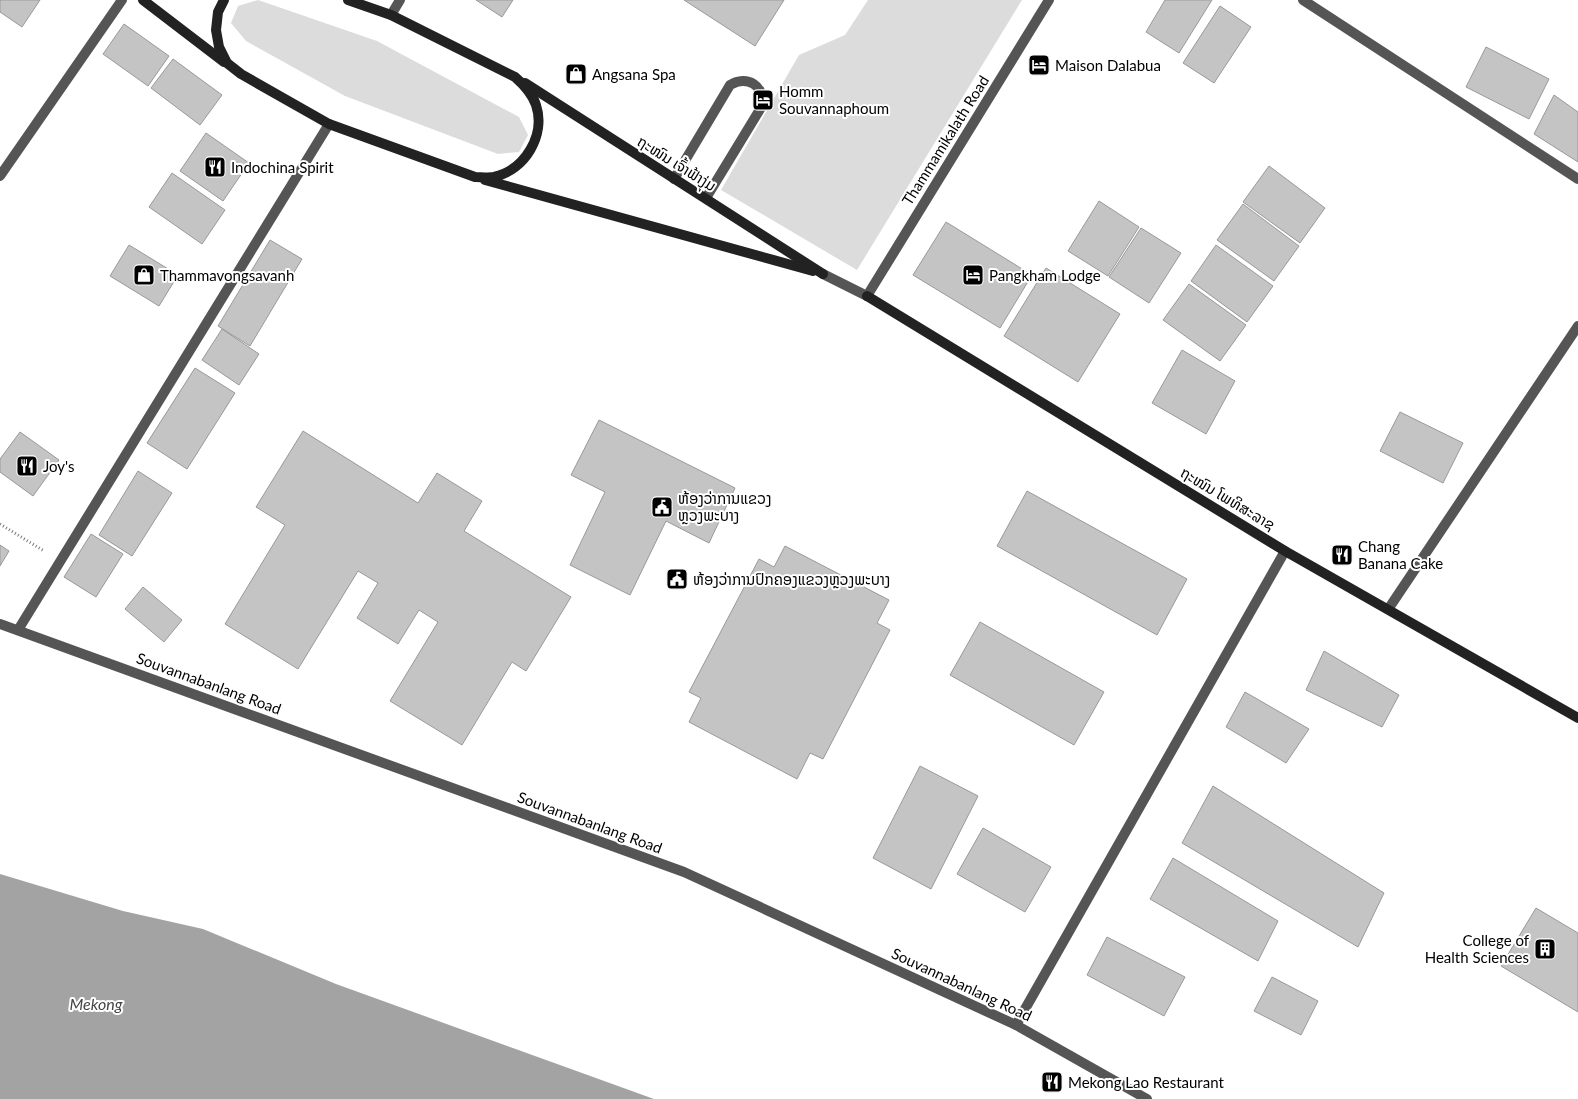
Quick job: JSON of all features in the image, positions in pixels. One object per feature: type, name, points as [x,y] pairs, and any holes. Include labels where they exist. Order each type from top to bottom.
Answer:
[{"type":"main road","name":"ຖະໜົນ ເຈົ້າຟ້າງຸ່ມ","points":[[143,0],[241,74],[329,124],[475,177],[824,274]]},
{"type":"main road","name":"ຖະໜົນ ເຈົ້າຟ້າງຸ່ມ","points":[[224,0],[218,12],[216,30],[219,47],[227,63],[241,74]]},
{"type":"main road","name":"ຖະໜົນ ເຈົ້າຟ້າງຸ່ມ","points":[[348,0],[391,15],[515,77],[824,274]]},
{"type":"main road","name":"ຖະໜົນ ເຈົ້າຟ້າງຸ່ມ","points":[[475,177],[494,177],[511,170],[526,157],[535,140],[538,123],[536,105],[528,89],[515,77]]},
{"type":"main road","name":"ຖະໜົນ ໂພທິສະລາຊ","points":[[867,296],[1285,551],[1389,608],[1578,718]]},
{"type":"street","points":[[0,176],[122,0]]},
{"type":"street","points":[[391,15],[400,0]]},
{"type":"street","name":"Thammamikalath Road","points":[[867,296],[1049,0]]},
{"type":"street","points":[[1303,0],[1578,179]]},
{"type":"street","points":[[674,179],[730,85],[742,80],[754,83],[762,93],[762,106],[706,198]]},
{"type":"street","points":[[18,630],[329,124]]},
{"type":"street","name":"ຖະໜົນ ເຈົ້າຟ້າງຸ່ມ","points":[[824,274],[867,296]]},
{"type":"street","points":[[1389,608],[1578,326]]},
{"type":"street","points":[[1016,1024],[1285,551]]},
{"type":"street","name":"Souvannabanlang Road","points":[[0,624],[684,872],[1016,1024],[1147,1099]]},
{"type":"path","points":[[0,524],[61,561]]},
{"type":"shaded area","points":[[258,0],[377,41],[519,117],[528,135],[519,152],[498,154],[345,96],[246,41],[231,23],[238,6]]},
{"type":"shaded area","points":[[868,0],[1022,0],[857,270],[721,190],[799,55],[845,35]]},
{"type":"water","name":"Mekong","points":[[0,874],[123,911],[203,929],[336,984],[654,1099],[0,1099]]},
{"type":"building","points":[[0,0],[40,0],[22,27],[0,12]]},
{"type":"building","points":[[476,0],[513,0],[502,17]]},
{"type":"building","points":[[684,0],[784,0],[755,46]]},
{"type":"building","points":[[1165,0],[1212,0],[1179,53],[1146,32]]},
{"type":"building","points":[[1220,6],[1251,27],[1214,83],[1183,63]]},
{"type":"building","points":[[124,24],[169,56],[148,86],[103,54]]},
{"type":"building","points":[[1486,47],[1549,79],[1529,119],[1466,87]]},
{"type":"building","points":[[173,59],[222,95],[200,125],[151,88]]},
{"type":"building","points":[[1554,95],[1578,112],[1578,162],[1534,134]]},
{"type":"building","name":"Indochina Spirit","points":[[206,133],[249,163],[223,201],[180,171]]},
{"type":"building","points":[[1269,166],[1325,208],[1300,243],[1243,202]]},
{"type":"building","points":[[172,173],[225,210],[202,244],[149,207]]},
{"type":"building","points":[[1099,201],[1139,227],[1108,276],[1068,251]]},
{"type":"building","points":[[1243,204],[1299,246],[1274,281],[1217,240]]},
{"type":"building","name":"Pangkham Lodge","points":[[946,222],[1032,275],[1000,328],[913,275]]},
{"type":"building","points":[[1141,228],[1181,253],[1149,303],[1109,277]]},
{"type":"building","points":[[270,240],[302,259],[250,346],[218,326]]},
{"type":"building","name":"Thammavongsavanh","points":[[129,245],[178,275],[159,306],[110,276]]},
{"type":"building","points":[[1216,245],[1273,286],[1247,322],[1191,281]]},
{"type":"building","points":[[1046,268],[1120,314],[1078,382],[1004,336]]},
{"type":"building","points":[[1189,284],[1246,325],[1220,361],[1163,320]]},
{"type":"building","points":[[222,329],[259,354],[239,385],[202,360]]},
{"type":"building","points":[[1182,350],[1235,381],[1206,434],[1152,403]]},
{"type":"building","points":[[195,368],[235,393],[187,469],[147,443]]},
{"type":"building","points":[[1400,412],[1463,443],[1443,483],[1380,451]]},
{"type":"building","name":"ຫ້ອງວ່າການແຂວງ ຫຼວງພະບາງ","points":[[599,420],[735,488],[709,543],[666,521],[630,595],[570,565],[605,492],[571,475]]},
{"type":"building","points":[[303,431],[418,503],[437,473],[482,501],[464,531],[571,597],[526,671],[512,662],[462,745],[390,701],[438,622],[419,610],[398,644],[357,618],[378,583],[358,571],[298,669],[225,624],[285,525],[256,507]]},
{"type":"building","name":"Joy's","points":[[20,432],[59,460],[33,496],[0,472],[0,459]]},
{"type":"building","points":[[138,471],[172,493],[132,556],[99,535]]},
{"type":"building","points":[[1027,491],[1187,579],[1157,635],[997,546]]},
{"type":"building","points":[[91,534],[123,554],[96,597],[64,577]]},
{"type":"building","points":[[0,545],[9,551],[0,566]]},
{"type":"building","points":[[785,546],[889,600],[877,623],[890,630],[823,759],[810,753],[797,779],[689,722],[701,698],[689,692],[759,559],[774,567]]},
{"type":"building","points":[[143,587],[182,620],[164,642],[125,609]]},
{"type":"building","points":[[980,622],[1104,692],[1074,745],[950,675]]},
{"type":"building","points":[[1324,651],[1399,695],[1382,727],[1306,690]]},
{"type":"building","points":[[1245,692],[1309,729],[1286,763],[1226,727]]},
{"type":"building","points":[[920,766],[978,796],[931,889],[873,858]]},
{"type":"building","points":[[1213,786],[1384,893],[1358,947],[1182,843]]},
{"type":"building","points":[[983,828],[1051,867],[1025,912],[957,874]]},
{"type":"building","points":[[1173,858],[1278,921],[1258,961],[1150,899]]},
{"type":"building","name":"College of Health Sciences","points":[[1536,908],[1578,933],[1578,1012],[1501,966]]},
{"type":"building","points":[[1107,937],[1185,977],[1164,1016],[1087,975]]},
{"type":"building","points":[[1272,977],[1318,1001],[1301,1035],[1254,1011]]},
{"type":"place","name":"Maison Dalabua","points":[[1039,65]]},
{"type":"place","name":"Angsana Spa","points":[[576,74]]},
{"type":"place","name":"Homm Souvannaphoum","points":[[763,100]]},
{"type":"place","name":"Indochina Spirit","points":[[215,167]]},
{"type":"place","name":"Thammavongsavanh","points":[[144,275]]},
{"type":"place","name":"Pangkham Lodge","points":[[973,275]]},
{"type":"place","name":"Joy's","points":[[27,466]]},
{"type":"place","name":"ຫ້ອງວ່າການແຂວງ ຫຼວງພະບາງ","points":[[662,507]]},
{"type":"place","name":"Chang Banana Cake","points":[[1342,555]]},
{"type":"place","name":"ຫ້ອງວ່າການປົກຄອງແຂວງຫຼວງພະບາງ","points":[[677,579]]},
{"type":"place","name":"College of Health Sciences","points":[[1545,949]]},
{"type":"place","name":"Mekong Lao Restaurant","points":[[1052,1082]]}]
